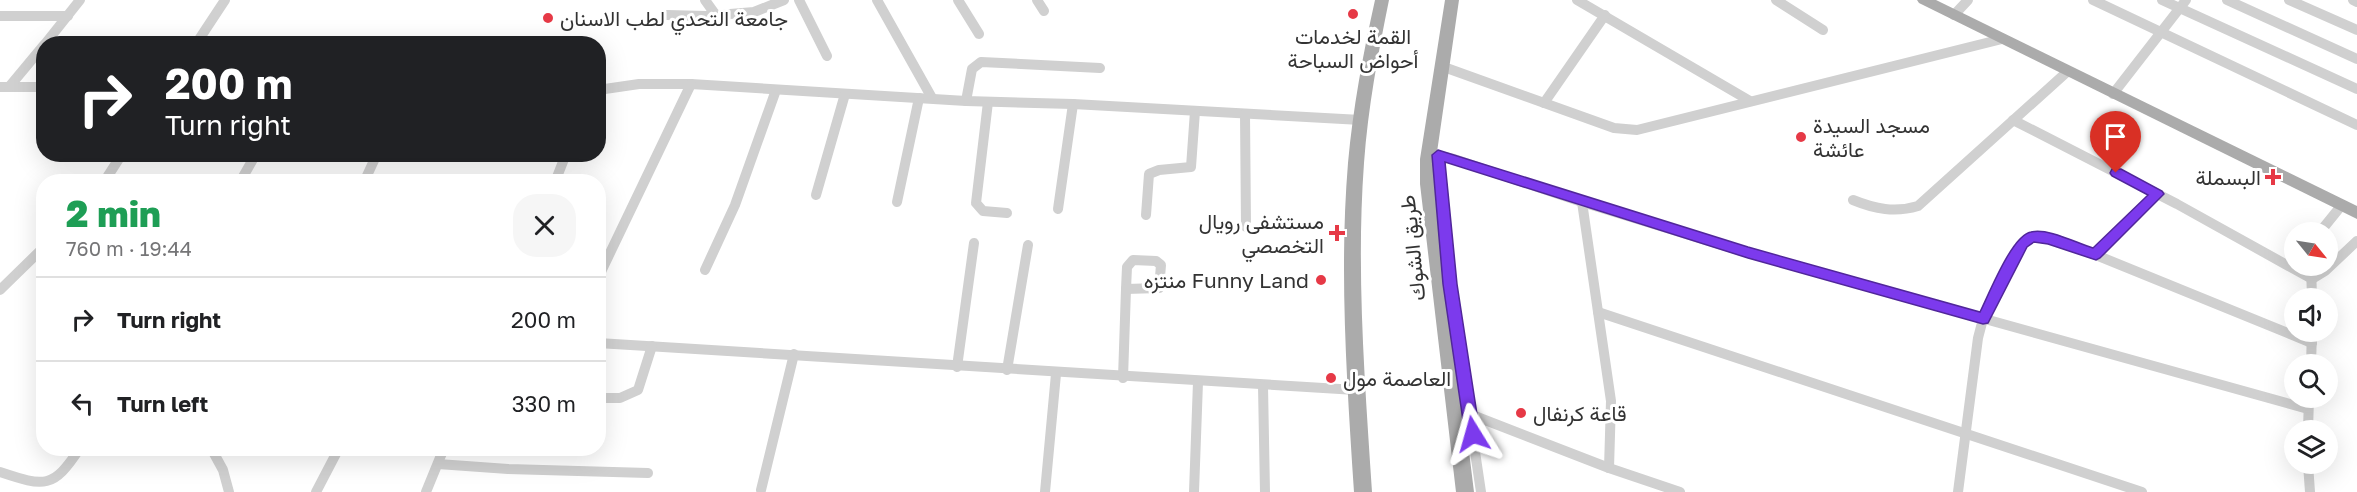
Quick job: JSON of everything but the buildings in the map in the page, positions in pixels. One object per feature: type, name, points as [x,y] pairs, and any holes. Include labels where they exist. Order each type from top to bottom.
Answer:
[{"type":"main road","points":[[1363,492],[1356,390],[1354,197],[1361,120],[1382,0]]},
{"type":"main road","name":"طريق الشوك","points":[[1452,0],[1441,66],[1428,184],[1462,412],[1465,492]]},
{"type":"main road","points":[[1924,0],[2357,213]]},
{"type":"street","points":[[51,36],[80,0]]},
{"type":"street","points":[[201,36],[225,0]]},
{"type":"street","points":[[705,0],[715,14]]},
{"type":"street","points":[[667,15],[702,16],[754,12],[784,0]]},
{"type":"street","points":[[799,0],[827,56]]},
{"type":"street","points":[[877,0],[932,98]]},
{"type":"street","points":[[958,0],[979,34]]},
{"type":"street","points":[[1036,0],[1044,11]]},
{"type":"street","points":[[1577,0],[1750,101]]},
{"type":"street","points":[[1776,0],[1823,30]]},
{"type":"street","points":[[1954,15],[1968,0]]},
{"type":"street","points":[[2093,0],[2357,125]]},
{"type":"street","points":[[2162,0],[2183,4],[2357,89]]},
{"type":"street","points":[[2227,0],[2357,59]]},
{"type":"street","points":[[2289,0],[2357,30]]},
{"type":"street","points":[[2113,94],[2183,4]]},
{"type":"street","points":[[0,16],[68,15]]},
{"type":"street","points":[[1545,104],[1605,15]]},
{"type":"street","points":[[1441,66],[1614,128],[1629,131],[2002,39]]},
{"type":"street","points":[[5,87],[36,53]]},
{"type":"street","points":[[966,101],[972,69],[981,62],[1100,68]]},
{"type":"street","points":[[1853,200],[1888,212],[1903,212],[1918,206],[2068,71]]},
{"type":"street","points":[[606,89],[639,84],[691,84],[966,101],[1073,104],[1361,120]]},
{"type":"street","points":[[606,261],[691,84]]},
{"type":"street","points":[[5,87],[36,87]]},
{"type":"street","points":[[705,270],[738,198],[776,90]]},
{"type":"street","points":[[816,195],[845,94]]},
{"type":"street","points":[[897,202],[919,98]]},
{"type":"street","points":[[988,102],[976,203],[983,211],[1007,213]]},
{"type":"street","points":[[1058,209],[1073,104]]},
{"type":"street","points":[[1146,214],[1149,174],[1157,169],[1184,170],[1191,167],[1196,111]]},
{"type":"street","points":[[1245,114],[1246,227]]},
{"type":"street","points":[[2013,120],[2157,194],[2312,279]]},
{"type":"street","points":[[1433,155],[1748,253],[1983,319],[2284,397]]},
{"type":"street","points":[[2096,255],[2157,194]]},
{"type":"street","points":[[1582,202],[1611,401],[1608,468]]},
{"type":"street","points":[[2328,222],[2341,206]]},
{"type":"street","points":[[1958,492],[1974,358],[1983,319],[2022,243],[2032,237],[2048,239],[2096,255],[2284,326]]},
{"type":"street","points":[[2312,279],[2325,272],[2357,242]]},
{"type":"street","points":[[957,367],[974,243]]},
{"type":"street","points":[[1007,370],[1028,245]]},
{"type":"street","points":[[0,290],[36,255]]},
{"type":"street","points":[[2312,276],[2312,288]]},
{"type":"street","points":[[1123,378],[1126,289]]},
{"type":"street","points":[[1598,312],[1964,433],[2118,488],[2142,492]]},
{"type":"street","points":[[606,343],[794,354],[1056,374],[1356,390]]},
{"type":"street","points":[[606,398],[620,398],[638,390],[652,346]]},
{"type":"street","points":[[760,490],[794,354]]},
{"type":"street","points":[[1045,492],[1056,374]]},
{"type":"street","points":[[1194,492],[1198,382]]},
{"type":"street","points":[[1263,386],[1265,492]]},
{"type":"street","points":[[1462,412],[1608,468],[1680,492]]},
{"type":"street","points":[[1462,412],[1481,492]]},
{"type":"street","points":[[0,472],[32,483],[45,484],[67,470],[75,456]]},
{"type":"street","points":[[215,456],[223,470],[229,492]]},
{"type":"street","points":[[316,492],[335,456]]},
{"type":"street","points":[[426,492],[441,456]]},
{"type":"street","points":[[438,464],[508,469],[648,473]]},
{"type":"street","points":[[2309,474],[2310,492]]},
{"type":"place","name":"القمة لخدمات أحواض السباحة","points":[[1353,14]]},
{"type":"place","name":"جامعة التحدي لطب الاسنان","points":[[548,18]]},
{"type":"place","name":"مسجد السيدة عائشة","points":[[1801,137]]},
{"type":"place","name":"البسملة","points":[[2273,177]]},
{"type":"place","name":"مستشفى رويال التخصصي","points":[[1337,233]]},
{"type":"place","name":"منتزه Funny Land","points":[[1321,280]]},
{"type":"place","name":"العاصمة مول","points":[[1331,378]]},
{"type":"place","name":"قاعة كرنفال","points":[[1521,413]]},
{"type":"route","points":[[1473,434],[1450,284],[1438,155],[1748,253],[1983,319],[2022,243],[2032,237],[2048,239],[2096,255],[2157,194],[2116,173]]}]
